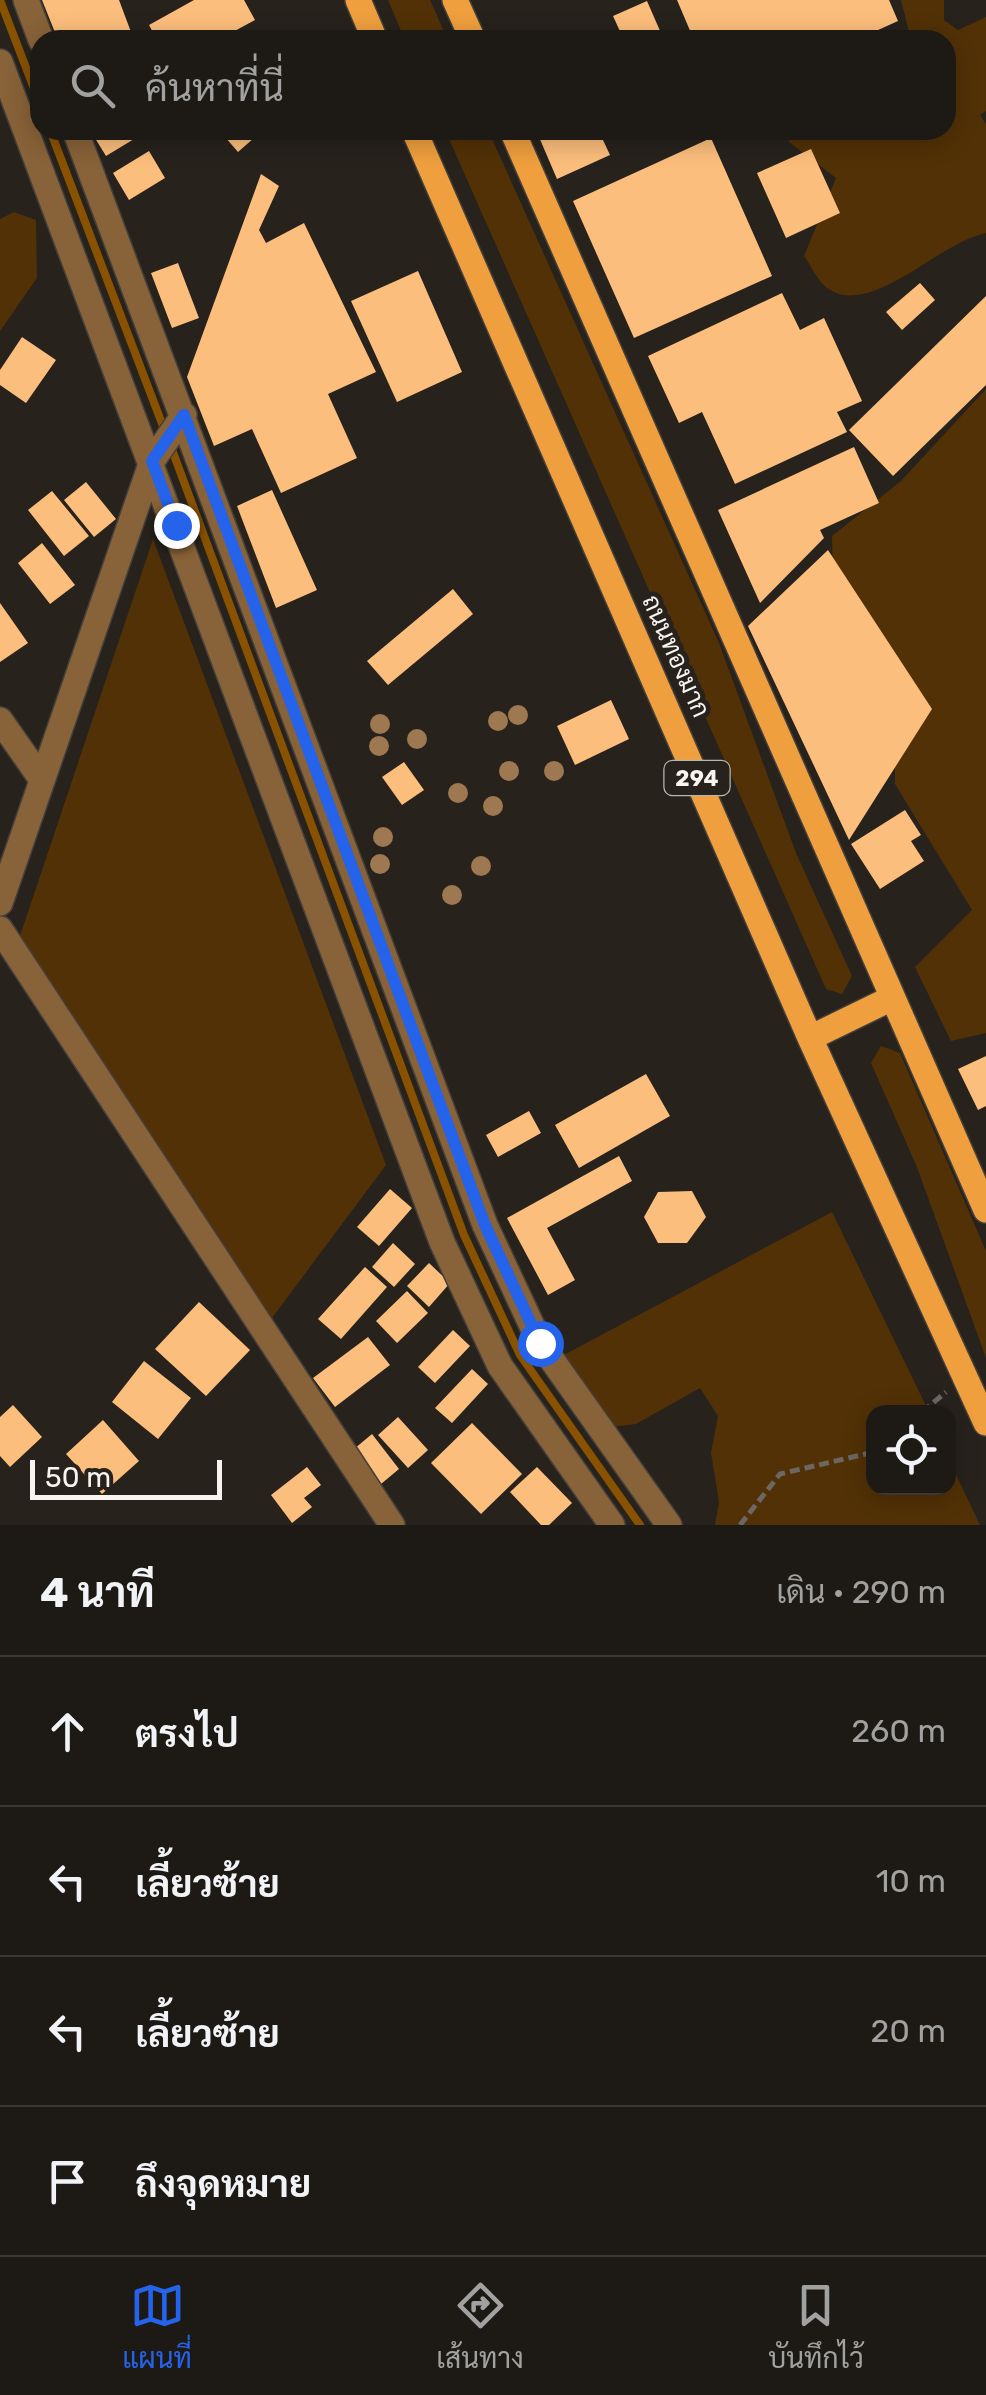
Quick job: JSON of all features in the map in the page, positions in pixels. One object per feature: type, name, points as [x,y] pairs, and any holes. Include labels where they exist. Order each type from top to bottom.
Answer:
[{"type":"main road","points":[[358,0],[371,30]]},
{"type":"main road","points":[[455,0],[468,30]]},
{"type":"main road","name":"ถนนทองมาก","points":[[418,140],[810,1038],[986,1422]]},
{"type":"main road","points":[[516,140],[986,1210]]},
{"type":"main road","points":[[810,1038],[890,998]]},
{"type":"street","points":[[26,0],[37,30]]},
{"type":"street","points":[[0,62],[442,1242],[500,1366],[612,1525]]},
{"type":"street","points":[[79,140],[485,1225],[540,1343],[669,1525]]},
{"type":"street","points":[[0,903],[40,777],[152,461],[184,415]]},
{"type":"street","points":[[0,720],[40,777]]},
{"type":"street","points":[[0,929],[392,1525]]},
{"type":"path","points":[[930,1405],[946,1392]]},
{"type":"path","points":[[740,1525],[780,1474],[866,1454]]},
{"type":"shaded area","points":[[388,0],[430,0],[444,30],[401,30]]},
{"type":"shaded area","points":[[901,0],[944,0],[944,20],[958,30],[986,17],[986,111],[980,115],[986,124],[986,233],[947,250],[884,287],[844,295],[827,288],[804,256],[836,178],[789,142],[956,140],[956,30],[908,30]]},
{"type":"shaded area","points":[[449,140],[493,140],[719,643],[796,853],[852,976],[842,994],[826,989]]},
{"type":"shaded area","points":[[14,212],[36,220],[37,278],[0,331],[0,219]]},
{"type":"shaded area","points":[[986,389],[986,1033],[951,1041],[915,967],[972,910],[895,784],[895,711],[833,585],[832,536],[901,481]]},
{"type":"shaded area","points":[[153,539],[386,1165],[272,1318],[20,936]]},
{"type":"shaded area","points":[[881,1046],[900,1053],[986,1251],[986,1358],[917,1167],[871,1063]]},
{"type":"shaded area","points":[[832,1212],[926,1405],[866,1405],[866,1495],[956,1495],[956,1475],[980,1525],[715,1525],[719,1502],[711,1453],[718,1416],[700,1388],[636,1424],[611,1427],[560,1357]]},
{"type":"building","points":[[42,0],[119,0],[130,30],[54,30]]},
{"type":"building","points":[[194,0],[244,0],[255,20],[236,30],[152,30],[149,25]]},
{"type":"building","points":[[677,0],[889,0],[898,21],[878,30],[690,30]]},
{"type":"building","points":[[647,1],[660,30],[619,30],[613,16]]},
{"type":"building","points":[[96,140],[132,140],[106,156]]},
{"type":"building","points":[[228,140],[252,140],[238,152]]},
{"type":"building","points":[[540,140],[603,140],[610,155],[557,179]]},
{"type":"building","points":[[712,140],[772,276],[634,338],[573,201]]},
{"type":"building","points":[[811,149],[840,213],[786,238],[757,173]]},
{"type":"building","points":[[149,151],[165,178],[129,200],[113,173]]},
{"type":"building","points":[[261,174],[279,186],[259,230],[266,243],[304,223],[376,372],[328,394],[357,458],[281,493],[252,429],[214,446],[187,377]]},
{"type":"building","points":[[178,263],[199,318],[172,328],[151,273]]},
{"type":"building","points":[[418,271],[462,372],[397,402],[351,301]]},
{"type":"building","points":[[920,283],[935,300],[902,330],[886,312]]},
{"type":"building","points":[[782,293],[800,330],[824,318],[862,401],[837,412],[847,432],[735,484],[702,412],[679,423],[648,356]]},
{"type":"building","points":[[986,296],[986,385],[893,476],[849,430]]},
{"type":"building","points":[[22,337],[56,360],[26,403],[0,385],[0,370]]},
{"type":"building","points":[[854,447],[879,503],[820,530],[824,538],[760,603],[718,510]]},
{"type":"building","points":[[86,482],[116,519],[94,537],[64,500]]},
{"type":"building","points":[[272,490],[317,590],[276,608],[237,506]]},
{"type":"building","points":[[52,491],[89,536],[64,556],[28,510]]},
{"type":"building","points":[[42,543],[75,585],[50,604],[18,563]]},
{"type":"building","points":[[828,550],[932,709],[849,840],[748,626]]},
{"type":"building","points":[[453,589],[473,614],[388,685],[367,661]]},
{"type":"building","points":[[0,603],[28,643],[0,662]]},
{"type":"building","points":[[611,700],[629,739],[575,765],[557,726]]},
{"type":"building","points":[[404,762],[424,790],[402,805],[382,777]]},
{"type":"building","points":[[905,810],[921,835],[911,841],[924,861],[880,889],[851,844]]},
{"type":"building","points":[[986,1056],[986,1106],[978,1110],[958,1069]]},
{"type":"building","points":[[646,1074],[670,1116],[579,1168],[555,1125]]},
{"type":"building","points":[[529,1111],[541,1133],[498,1157],[486,1135]]},
{"type":"building","points":[[619,1156],[632,1181],[547,1228],[575,1280],[548,1295],[507,1218]]},
{"type":"building","points":[[390,1189],[412,1208],[379,1246],[357,1227]]},
{"type":"building","points":[[692,1191],[706,1217],[687,1243],[658,1243],[644,1217],[658,1192]]},
{"type":"building","points":[[393,1243],[415,1264],[394,1287],[372,1267]]},
{"type":"building","points":[[429,1263],[450,1283],[429,1307],[407,1286]]},
{"type":"building","points":[[365,1267],[387,1287],[341,1339],[318,1319]]},
{"type":"building","points":[[407,1291],[428,1313],[397,1343],[376,1321]]},
{"type":"building","points":[[199,1302],[250,1350],[206,1396],[155,1349]]},
{"type":"building","points":[[453,1330],[470,1346],[435,1383],[418,1367]]},
{"type":"building","points":[[368,1337],[390,1365],[335,1407],[313,1378]]},
{"type":"building","points":[[144,1361],[191,1398],[158,1439],[112,1402]]},
{"type":"building","points":[[472,1369],[488,1384],[452,1423],[435,1408]]},
{"type":"building","points":[[13,1405],[42,1437],[10,1467],[0,1456],[0,1417]]},
{"type":"building","points":[[398,1417],[428,1450],[408,1468],[378,1435]]},
{"type":"building","points":[[103,1420],[139,1461],[102,1494],[66,1454]]},
{"type":"building","points":[[472,1423],[522,1474],[481,1514],[431,1463]]},
{"type":"building","points":[[372,1434],[399,1469],[381,1484],[354,1449]]},
{"type":"building","points":[[307,1467],[321,1485],[304,1498],[312,1507],[292,1523],[271,1495]]},
{"type":"building","points":[[537,1467],[572,1503],[549,1525],[541,1525],[510,1492]]},
{"type":"waterway","points":[[0,0],[30,78]]},
{"type":"waterway","points":[[54,140],[166,434]]},
{"type":"waterway","points":[[171,447],[464,1235],[520,1355],[640,1525]]},
{"type":"route","points":[[176,525],[152,461],[184,415],[485,1225],[540,1343]]}]
